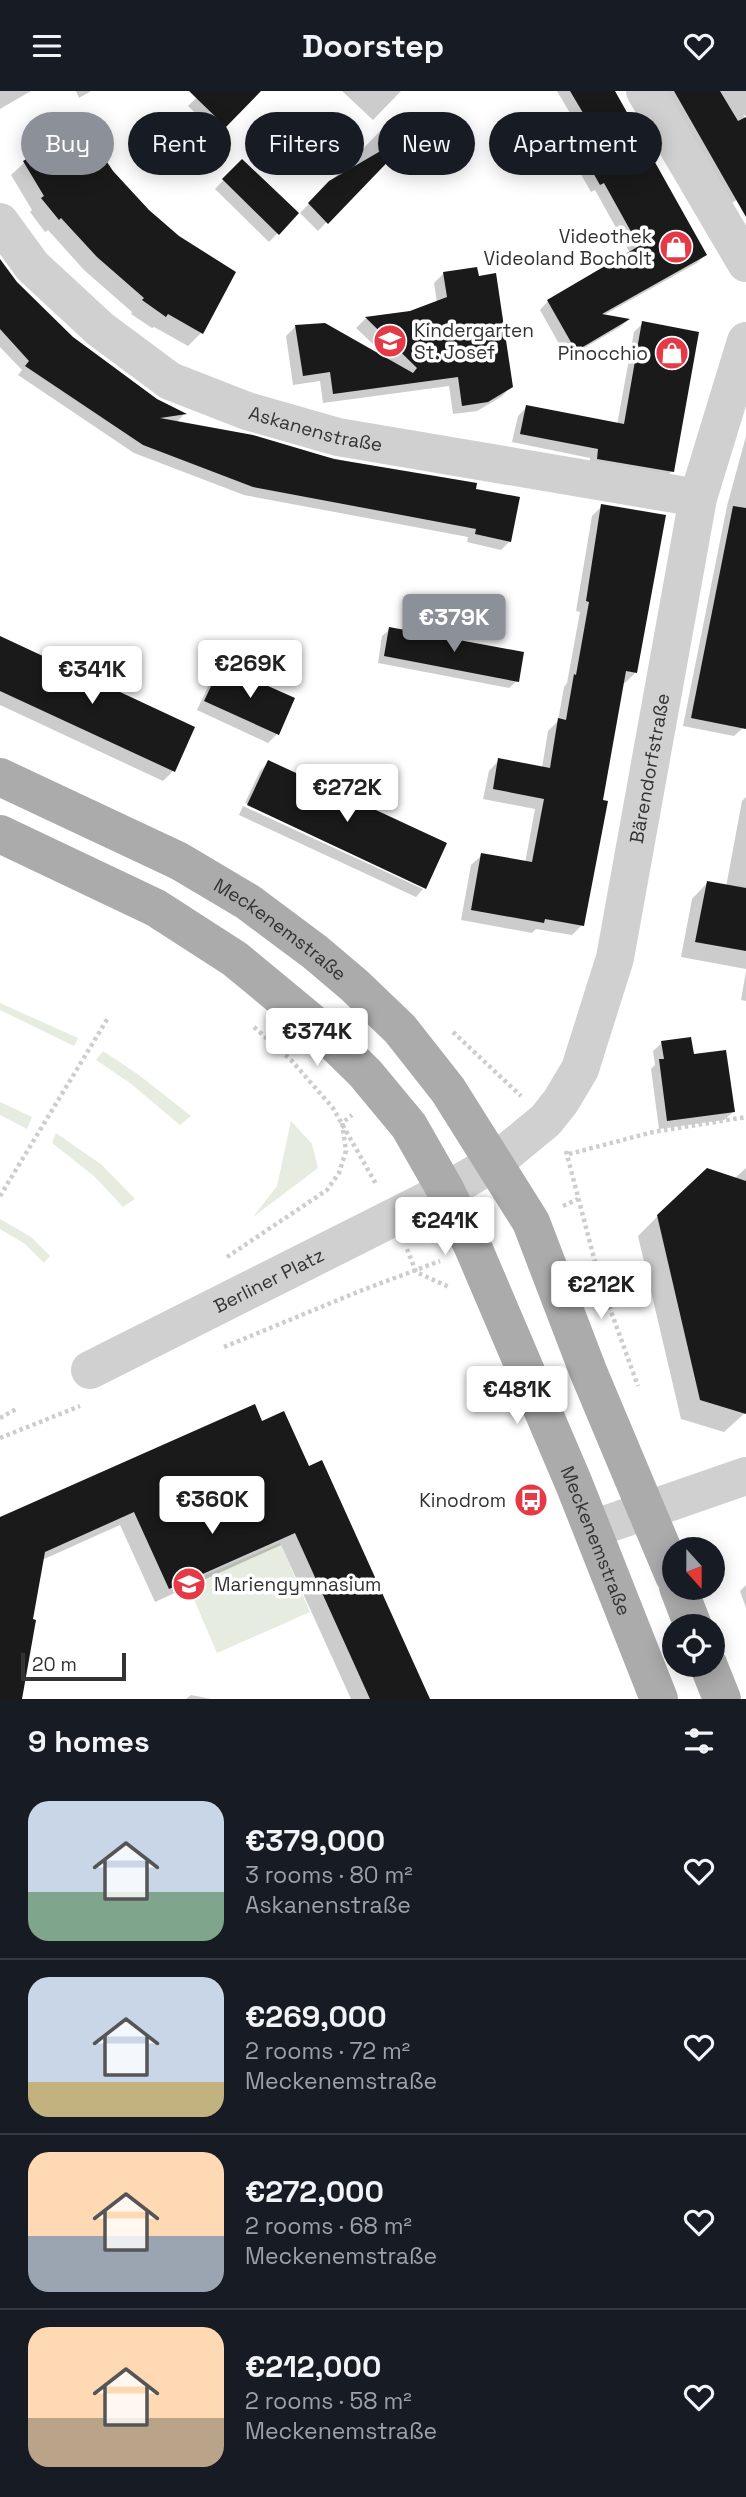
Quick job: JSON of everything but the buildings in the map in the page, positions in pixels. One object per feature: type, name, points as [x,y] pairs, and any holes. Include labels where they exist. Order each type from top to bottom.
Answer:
[{"type":"main road","name":"Meckenemstraße","points":[[0,777],[179,861],[248,902],[354,985],[400,1029],[448,1090],[531,1222],[588,1371],[662,1546]]},
{"type":"main road","name":"Meckenemstraße","points":[[0,834],[156,908],[235,959],[322,1031],[380,1091],[409,1126],[446,1191],[473,1247],[593,1529],[659,1699]]},
{"type":"main road","points":[[713,1677],[722,1699]]},
{"type":"street","points":[[645,91],[746,263]]},
{"type":"street","name":"Askanenstraße","points":[[0,222],[32,266],[100,329],[170,381],[247,411],[338,437],[698,498]]},
{"type":"street","name":"Bärendorfstraße","points":[[495,1162],[546,1120],[580,1069],[615,958],[698,498],[746,341]]},
{"type":"street","points":[[446,1191],[495,1162]]},
{"type":"street","name":"Berliner Platz","points":[[90,1370],[446,1191]]},
{"type":"street","points":[[593,1529],[746,1476]]},
{"type":"path","points":[[0,1196],[108,1018]]},
{"type":"path","points":[[251,1024],[291,1060],[333,1108],[394,1218],[416,1272]]},
{"type":"path","points":[[421,1056],[451,1030],[546,1120]]},
{"type":"path","points":[[342,1123],[380,1091]]},
{"type":"path","points":[[641,1396],[600,1280],[569,1154],[653,1132],[746,1118]]},
{"type":"path","points":[[219,1262],[327,1190],[339,1173],[346,1151],[342,1123]]},
{"type":"path","points":[[0,1418],[18,1408]]},
{"type":"shaded area","points":[[0,1003],[78,1038],[74,1046],[0,1010]]},
{"type":"shaded area","points":[[103,1051],[191,1116],[180,1125],[130,1083],[96,1060]]},
{"type":"shaded area","points":[[0,1102],[32,1117],[27,1129],[0,1115]]},
{"type":"shaded area","points":[[291,1121],[312,1144],[318,1168],[253,1217],[277,1186]]},
{"type":"shaded area","points":[[56,1133],[102,1165],[135,1199],[123,1207],[94,1176],[52,1143]]},
{"type":"shaded area","points":[[0,1219],[31,1237],[50,1256],[44,1263],[25,1244],[0,1229]]},
{"type":"shaded area","points":[[280,1543],[310,1612],[217,1653],[187,1583]]},
{"type":"place","name":"Videothek Videoland Bocholt","points":[[676,247]]},
{"type":"place","name":"Kindergarten St. Josef","points":[[390,341]]},
{"type":"place","name":"Pinocchio","points":[[672,353]]},
{"type":"place","name":"Kinodrom","points":[[531,1500]]},
{"type":"place","name":"Mariengymnasium","points":[[189,1584]]}]
